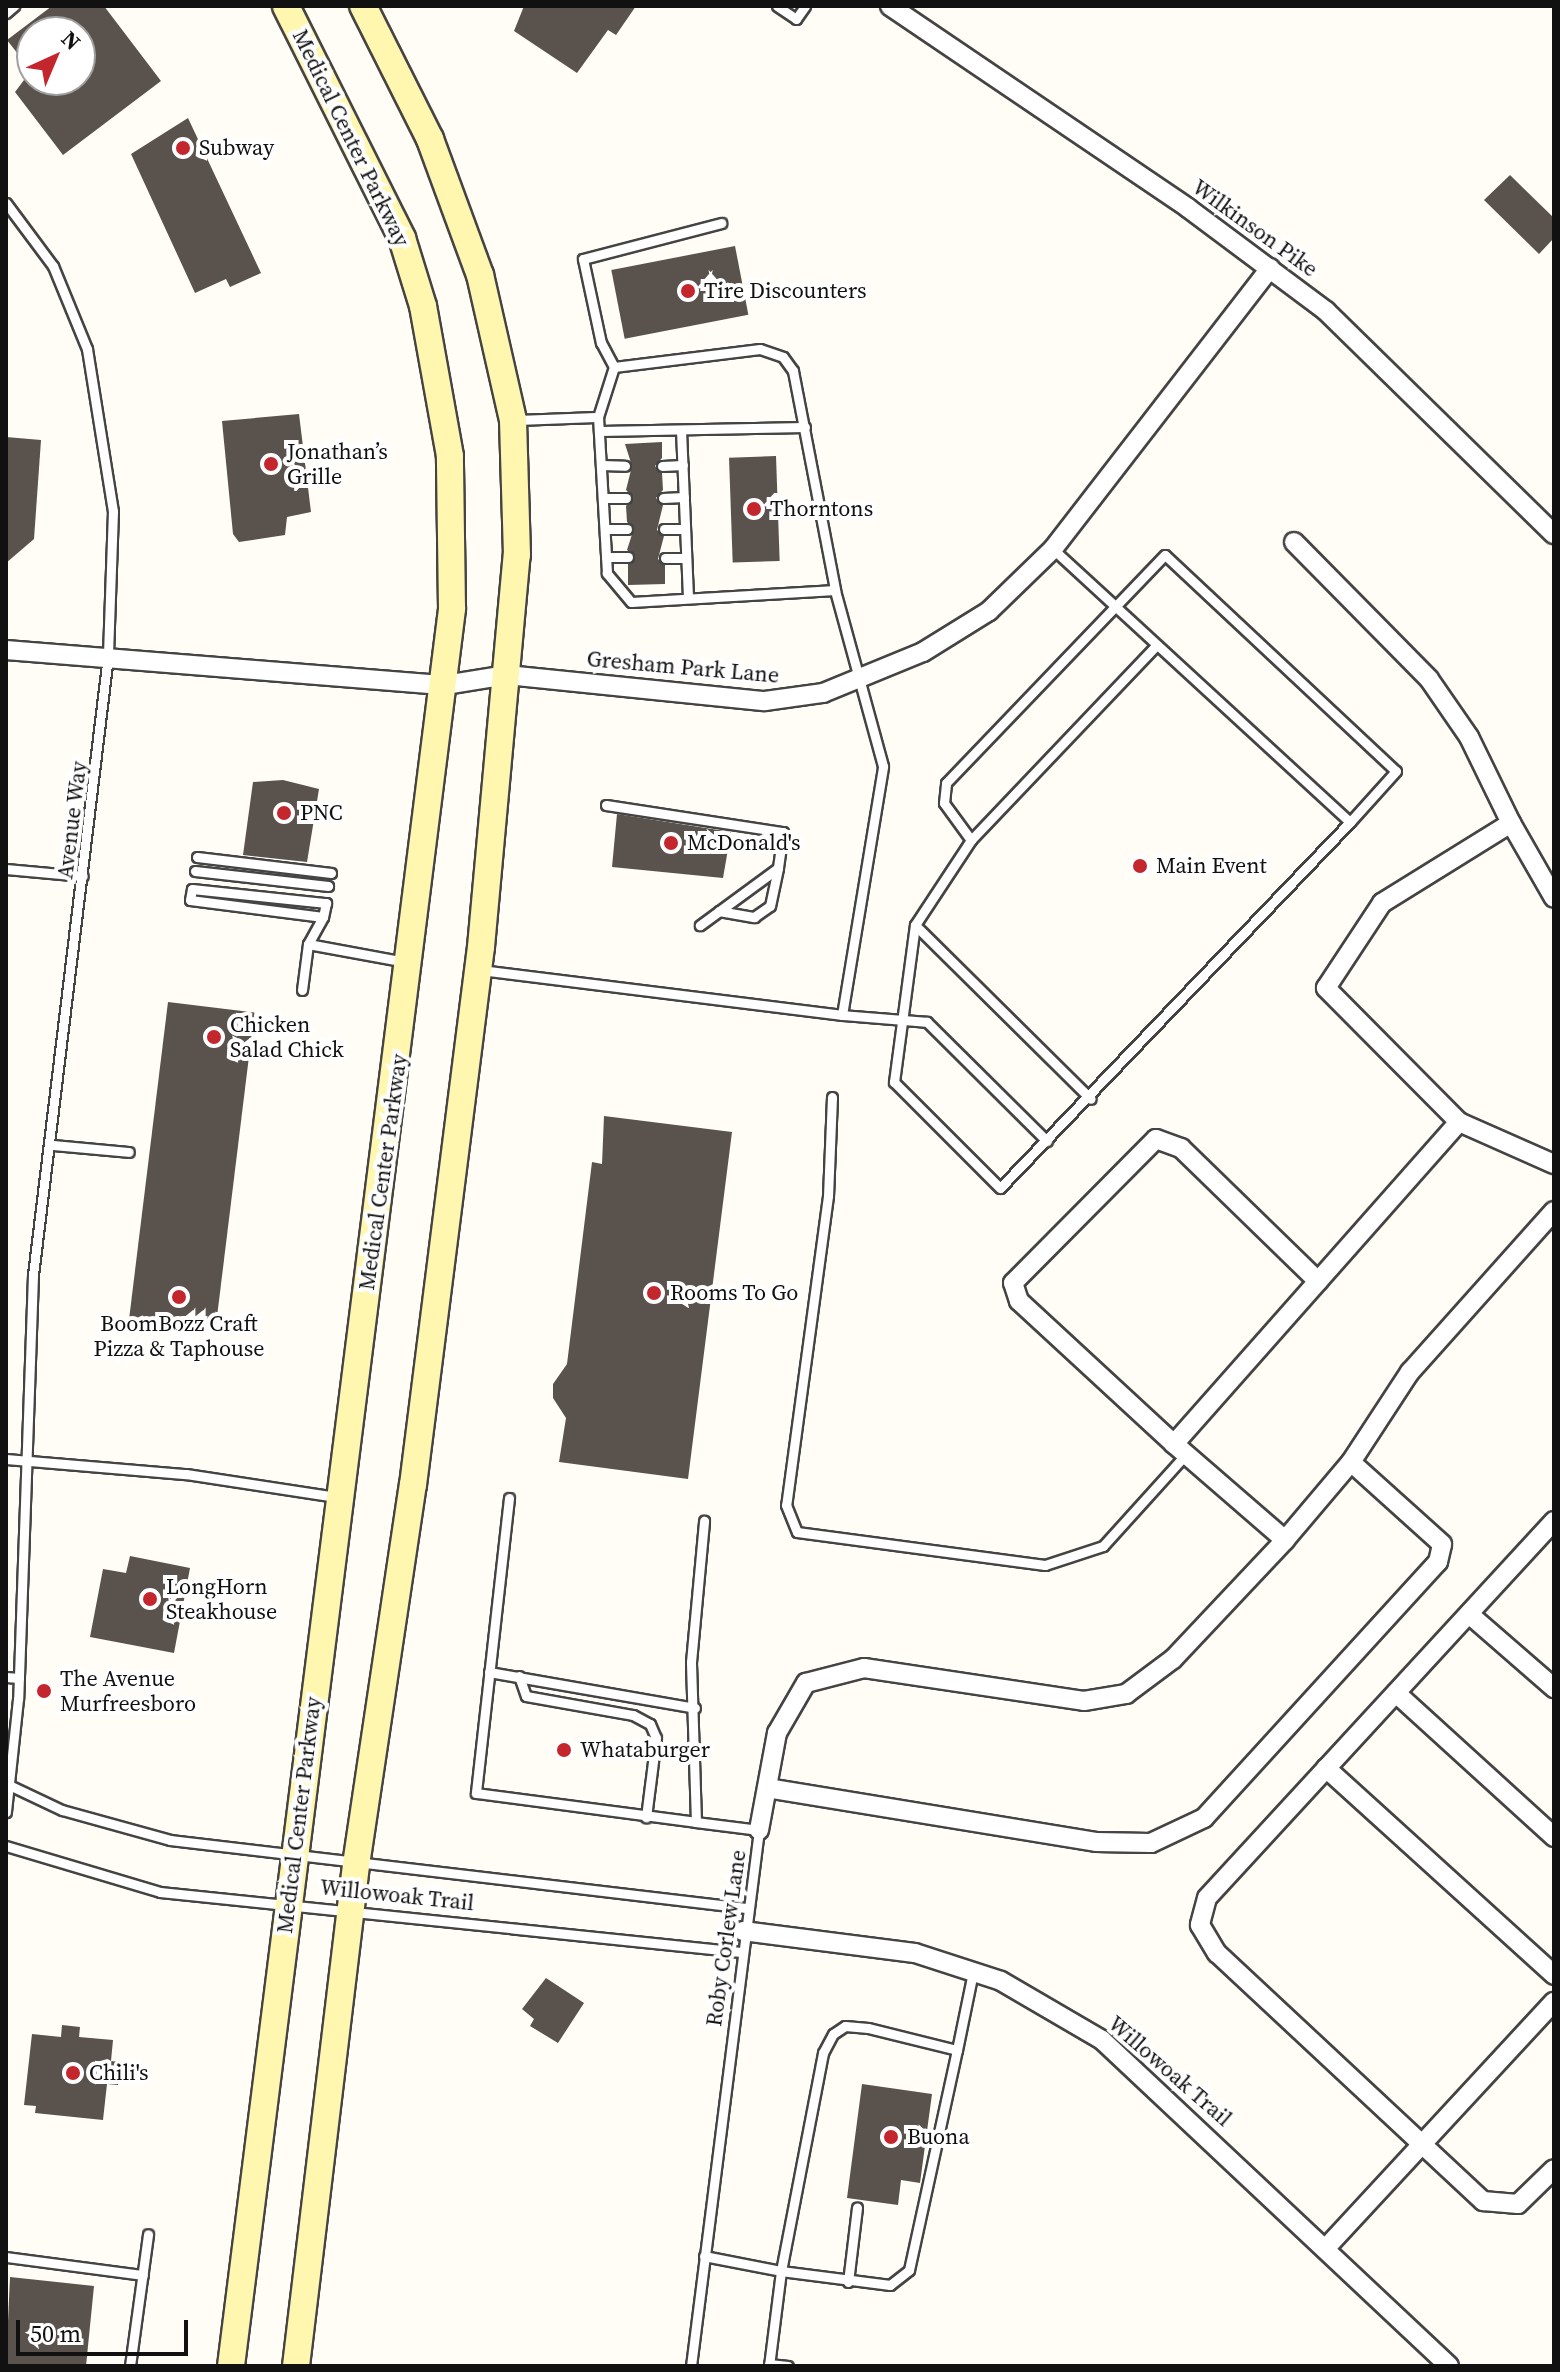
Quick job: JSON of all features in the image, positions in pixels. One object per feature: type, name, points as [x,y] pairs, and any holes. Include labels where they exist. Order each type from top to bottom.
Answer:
[{"type":"main road","points":[[296,2366],[356,1865],[413,1485],[478,970],[517,555],[513,420],[480,275],[430,139],[363,6]]},
{"type":"main road","name":"Medical Center Parkway","points":[[231,2366],[293,1857],[445,685],[452,608],[450,456],[423,306],[402,238],[289,7]]},
{"type":"street","name":"Wilkinson Pike","points":[[890,6],[1270,268],[1378,357],[1554,534]]},
{"type":"street","name":"Gresham Park Lane","points":[[6,650],[445,685],[507,675],[791,701],[856,683],[923,652],[989,611],[1053,549],[1270,268]]},
{"type":"street","points":[[1294,542],[1429,679],[1469,737],[1511,823],[1554,898]]},
{"type":"street","points":[[1511,823],[1382,903],[1326,988],[1459,1122],[1554,1164]]},
{"type":"street","points":[[1180,1449],[1318,1281],[1459,1122]]},
{"type":"street","points":[[1285,1540],[1180,1449],[1019,1301],[1013,1283],[1156,1139],[1181,1148],[1318,1281]]},
{"type":"street","points":[[759,1830],[777,1733],[806,1683],[864,1668],[1084,1701],[1126,1694],[1173,1659],[1285,1540],[1351,1462],[1410,1372],[1554,1211]]},
{"type":"street","points":[[767,1788],[1096,1842],[1151,1843],[1204,1818],[1438,1562],[1442,1544],[1351,1462]]},
{"type":"street","points":[[1554,1521],[1207,1898],[1200,1925],[1217,1953],[1483,2201],[1518,2204],[1554,2169]]},
{"type":"street","points":[[1469,1614],[1554,1688]]},
{"type":"street","points":[[1396,1693],[1554,1837]]},
{"type":"street","points":[[1326,1768],[1554,1975]]},
{"type":"street","name":"Willowoak Trail","points":[[743,1931],[915,1953],[973,1972],[1102,2040],[1449,2366]]},
{"type":"street","points":[[1325,2249],[1554,2002]]},
{"type":"lane","points":[[6,13],[14,6]]},
{"type":"lane","points":[[777,6],[796,19],[805,6]]},
{"type":"lane","name":"Avenue Way","points":[[6,203],[53,266],[87,349],[113,511],[108,656],[52,1145],[33,1275],[24,1462],[19,1678],[6,1812]]},
{"type":"lane","points":[[721,223],[583,259],[601,343],[614,367],[598,417],[607,573],[631,602],[835,590]]},
{"type":"lane","points":[[614,367],[760,349],[783,357],[793,371],[856,683],[883,766],[842,1015]]},
{"type":"lane","points":[[513,420],[598,417]]},
{"type":"lane","points":[[600,431],[805,427]]},
{"type":"lane","points":[[681,430],[688,598]]},
{"type":"lane","points":[[602,465],[625,466]]},
{"type":"lane","points":[[662,466],[683,465]]},
{"type":"lane","points":[[663,498],[684,497]]},
{"type":"lane","points":[[603,498],[626,498]]},
{"type":"lane","points":[[605,529],[627,529]]},
{"type":"lane","points":[[664,529],[685,529]]},
{"type":"lane","points":[[1053,549],[1350,822]]},
{"type":"lane","points":[[971,840],[944,803],[946,783],[1165,555],[1396,771],[1091,1099],[1000,1188],[894,1082],[915,925],[971,840],[1157,645]]},
{"type":"lane","points":[[606,557],[628,557]]},
{"type":"lane","points":[[665,558],[686,558]]},
{"type":"lane","points":[[606,805],[783,832],[770,906],[754,917],[719,911]]},
{"type":"lane","points":[[197,857],[331,873]]},
{"type":"lane","points":[[700,925],[778,868]]},
{"type":"lane","points":[[6,869],[83,876]]},
{"type":"lane","points":[[195,871],[328,886]]},
{"type":"lane","points":[[302,990],[308,944],[323,917],[326,903],[192,889],[190,900],[323,917]]},
{"type":"lane","points":[[915,925],[1091,1099]]},
{"type":"lane","points":[[308,944],[410,962]]},
{"type":"lane","points":[[478,970],[842,1015],[927,1022],[1047,1141]]},
{"type":"lane","points":[[832,1097],[828,1196],[786,1505],[797,1532],[1045,1565],[1103,1546],[1180,1449]]},
{"type":"lane","points":[[52,1145],[129,1152]]},
{"type":"lane","points":[[6,1459],[186,1474],[339,1497]]},
{"type":"lane","points":[[509,1498],[489,1672],[695,1708]]},
{"type":"lane","points":[[696,1822],[695,1708],[691,1662],[704,1521]]},
{"type":"lane","name":"Roby Corlew Lane","points":[[489,1672],[476,1793],[759,1830],[743,1931],[691,2366]]},
{"type":"lane","points":[[519,1676],[526,1696],[633,1715],[650,1724],[656,1738],[646,1817]]},
{"type":"lane","points":[[6,1677],[19,1678]]},
{"type":"lane","name":"Willowoak Trail","points":[[9,1785],[62,1810],[170,1840],[356,1865],[746,1908]]},
{"type":"lane","name":"Willowoak Trail","points":[[6,1846],[160,1892],[352,1916],[741,1952]]},
{"type":"lane","points":[[704,2256],[848,2282],[890,2285],[909,2270],[973,1972]]},
{"type":"lane","points":[[788,2366],[769,2365],[781,2271],[823,2053],[833,2034],[845,2026],[868,2028],[957,2050]]},
{"type":"lane","points":[[848,2282],[857,2208]]},
{"type":"lane","points":[[130,2366],[148,2234]]},
{"type":"lane","points":[[6,2257],[143,2275]]},
{"type":"building","points":[[52,6],[104,6],[161,81],[63,155],[18,96],[96,96],[96,16],[39,16]]},
{"type":"building","points":[[524,6],[636,6],[616,35],[608,30],[577,73],[514,31]]},
{"type":"building","points":[[16,33],[16,52],[7,40]]},
{"type":"building","points":[[188,118],[261,273],[230,287],[226,279],[195,293],[131,154]]},
{"type":"building","points":[[1510,175],[1554,218],[1554,238],[1539,254],[1484,200]]},
{"type":"building","points":[[735,246],[748,315],[625,339],[611,270]]},
{"type":"building","points":[[299,414],[311,512],[287,517],[285,535],[239,542],[233,534],[222,421]]},
{"type":"building","points":[[6,437],[41,440],[34,539],[6,563]]},
{"type":"building","points":[[662,442],[662,458],[655,466],[662,473],[663,490],[656,498],[663,505],[657,530],[664,536],[658,559],[665,565],[665,584],[628,585],[628,564],[635,556],[627,550],[634,528],[627,522],[626,506],[633,497],[626,490],[632,466],[625,444]]},
{"type":"building","name":"Thorntons","points":[[776,456],[780,561],[733,563],[729,458]]},
{"type":"building","name":"PNC","points":[[283,780],[319,789],[307,862],[243,855],[253,782]]},
{"type":"building","name":"McDonald's","points":[[617,814],[731,832],[723,878],[612,867]]},
{"type":"building","points":[[168,1002],[254,1013],[216,1328],[129,1318]]},
{"type":"building","points":[[604,1116],[732,1132],[688,1479],[559,1462],[566,1418],[553,1398],[553,1384],[567,1364],[592,1162],[602,1164]]},
{"type":"building","points":[[130,1556],[190,1568],[174,1653],[90,1637],[103,1569],[126,1573]]},
{"type":"building","points":[[546,1978],[584,2003],[558,2043],[530,2026],[534,2019],[522,2009]]},
{"type":"building","name":"Chili's","points":[[62,2025],[80,2027],[79,2037],[113,2040],[111,2061],[120,2062],[118,2085],[107,2084],[103,2120],[35,2113],[36,2106],[24,2105],[32,2034],[61,2037]]},
{"type":"building","name":"Buona","points":[[862,2084],[932,2094],[920,2183],[901,2180],[898,2205],[847,2198]]},
{"type":"building","points":[[10,2277],[94,2286],[86,2366],[6,2366]]},
{"type":"place","name":"Subway","points":[[183,148]]},
{"type":"place","name":"Tire Discounters","points":[[688,291]]},
{"type":"place","name":"Jonathan’s Grille","points":[[271,464]]},
{"type":"place","name":"Thorntons","points":[[754,509]]},
{"type":"place","name":"PNC","points":[[284,813]]},
{"type":"place","name":"McDonald's","points":[[671,843]]},
{"type":"place","name":"Main Event","points":[[1140,866]]},
{"type":"place","name":"Chicken Salad Chick","points":[[214,1037]]},
{"type":"place","name":"Rooms To Go","points":[[654,1293]]},
{"type":"place","name":"BoomBozz Craft Pizza & Taphouse","points":[[179,1297]]},
{"type":"place","name":"LongHorn Steakhouse","points":[[150,1599]]},
{"type":"place","name":"The Avenue Murfreesboro","points":[[44,1691]]},
{"type":"place","name":"Whataburger","points":[[564,1750]]},
{"type":"place","name":"Chili's","points":[[73,2073]]},
{"type":"place","name":"Buona","points":[[891,2137]]}]
